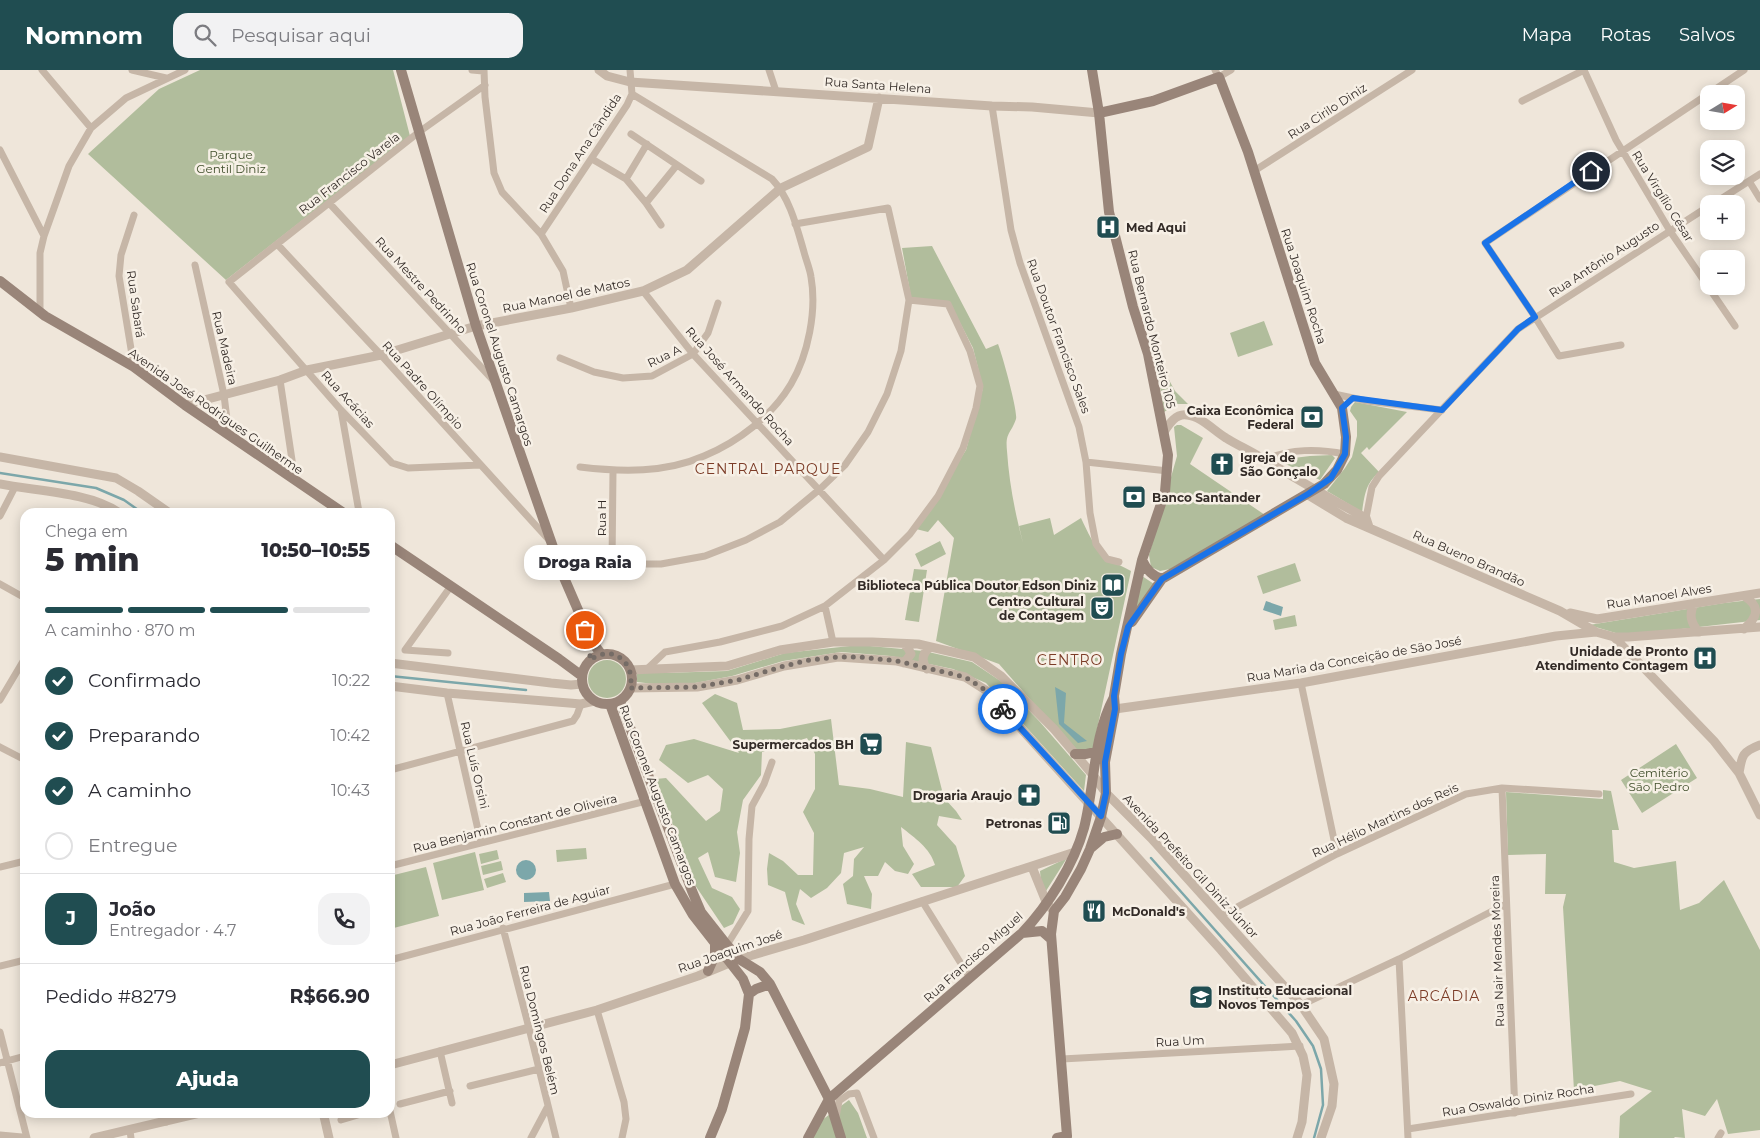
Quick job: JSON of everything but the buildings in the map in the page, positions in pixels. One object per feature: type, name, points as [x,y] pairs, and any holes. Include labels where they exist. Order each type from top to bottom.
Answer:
[{"type":"main road","name":"Rua Coronel Augusto Camargos","points":[[401,70],[476,326],[495,382],[562,573],[590,640],[601,654]]},
{"type":"main road","name":"Rua Bernardo Monteiro 105","points":[[1092,70],[1099,113],[1110,212],[1133,306],[1148,354],[1168,455],[1165,492],[1142,560],[1121,654],[1114,696]]},
{"type":"main road","points":[[1099,113],[1153,101],[1217,73]]},
{"type":"main road","name":"Rua Joaquim Rocha","points":[[1217,73],[1254,171],[1315,364],[1342,408],[1346,437],[1345,454]]},
{"type":"main road","name":"Avenida José Rodrigues Guilherme","points":[[0,281],[40,312],[134,367],[185,406],[336,508]]},
{"type":"main road","points":[[1128,627],[1162,579],[1311,492],[1331,478],[1345,454]]},
{"type":"main road","points":[[395,548],[559,659],[582,680],[585,692],[594,701],[605,704],[615,702],[627,695],[632,680],[630,670],[622,658],[601,654],[589,662],[582,680]]},
{"type":"main road","points":[[1142,560],[1147,570],[1162,579]]},
{"type":"main road","name":"Rua Coronel Augusto Camargos","points":[[589,662],[590,640]]},
{"type":"main road","points":[[559,659],[589,662]]},
{"type":"main road","name":"Rua Francisco Miguel","points":[[829,1099],[1050,907],[1065,897],[1090,849],[1101,816],[1106,793],[1105,762],[1115,709],[1114,696]]},
{"type":"main road","name":"Rua Francisco Miguel","points":[[1050,907],[1054,893],[1075,852],[1084,828],[1098,751],[1108,708],[1114,696]]},
{"type":"main road","name":"Rua Coronel Augusto Camargos","points":[[615,702],[646,801],[675,884],[693,915],[715,944],[735,961]]},
{"type":"main road","name":"Rua Coronel Augusto Camargos","points":[[615,702],[701,912],[727,945],[749,994]]},
{"type":"main road","points":[[1075,754],[1098,751]]},
{"type":"main road","points":[[1090,849],[1104,837],[1117,834]]},
{"type":"main road","points":[[1050,907],[1051,939],[1062,1059],[1063,1137]]},
{"type":"main road","points":[[1022,933],[1042,931],[1051,939]]},
{"type":"main road","points":[[708,971],[715,955],[715,944]]},
{"type":"main road","points":[[735,961],[760,972],[770,984],[829,1099],[841,1138]]},
{"type":"main road","points":[[710,1138],[722,1109],[746,1028],[749,994],[756,988],[770,984]]},
{"type":"main road","points":[[808,1138],[829,1099]]},
{"type":"street","points":[[42,70],[91,128]]},
{"type":"street","points":[[132,70],[166,78]]},
{"type":"street","points":[[40,312],[40,253],[44,236],[69,166],[91,128],[126,98],[185,70]]},
{"type":"street","points":[[472,70],[483,70],[494,173],[502,192],[541,234],[563,271],[571,308]]},
{"type":"street","name":"Rua Santa Helena","points":[[599,70],[607,76],[630,82],[1032,107],[1099,113]]},
{"type":"street","name":"Rua Dona Ana Cândida","points":[[541,234],[627,105],[632,94],[630,70]]},
{"type":"street","points":[[769,70],[776,91]]},
{"type":"street","points":[[1217,73],[1231,70]]},
{"type":"street","name":"Rua Cirilo Diniz","points":[[1254,171],[1412,70]]},
{"type":"street","points":[[1522,101],[1584,70]]},
{"type":"street","name":"Rua Virgílio César","points":[[1584,70],[1622,151],[1670,231],[1735,326]]},
{"type":"street","points":[[1622,345],[1559,356],[1485,243],[1744,70]]},
{"type":"street","name":"Rua Francisco Varela","points":[[230,282],[419,132],[485,85]]},
{"type":"street","points":[[580,467],[613,471],[645,470],[672,466],[704,457],[730,443],[758,423],[791,384],[805,351],[812,316],[811,277],[796,224],[780,188],[772,179],[632,94]]},
{"type":"street","name":"Rua Manoel de Matos","points":[[185,406],[280,380],[307,370],[381,355],[476,326],[571,308],[643,291],[687,270],[780,188],[868,147],[879,98]]},
{"type":"street","name":"Rua Doutor Francisco Sales","points":[[992,106],[1011,230],[1020,263],[1080,427],[1086,462],[1090,513],[1096,544],[1107,559],[1119,562]]},
{"type":"street","points":[[631,134],[701,181]]},
{"type":"street","points":[[626,179],[646,144]]},
{"type":"street","points":[[0,150],[44,236]]},
{"type":"street","points":[[592,159],[626,179],[646,203],[661,226]]},
{"type":"street","points":[[646,203],[676,165]]},
{"type":"street","points":[[1728,195],[1760,174]]},
{"type":"street","points":[[1749,182],[1760,199]]},
{"type":"street","name":"Rua Mestre Pedrinho","points":[[330,204],[495,382]]},
{"type":"street","points":[[562,573],[612,564],[661,564],[705,556],[746,540],[780,522],[820,490],[845,465],[868,432],[887,394],[901,351],[909,300],[888,208],[796,224]]},
{"type":"street","name":"Rua Antônio Augusto","points":[[1368,523],[1372,487],[1379,476],[1518,329],[1700,212]]},
{"type":"street","name":"Rua Sabará","points":[[134,215],[120,255],[119,276],[134,367]]},
{"type":"street","name":"Rua Padre Olímpio","points":[[277,244],[381,355],[550,542]]},
{"type":"street","name":"Rua Madeira","points":[[195,265],[224,395],[229,436]]},
{"type":"street","name":"Rua Acácias","points":[[230,282],[341,410],[392,463],[408,468],[480,465]]},
{"type":"street","name":"Rua José Armando Rocha","points":[[643,291],[693,354],[884,560]]},
{"type":"street","points":[[647,669],[665,652],[720,642],[782,626],[825,606],[884,560],[910,534],[938,496],[963,448],[976,408],[980,386],[970,351],[948,304],[909,300]]},
{"type":"street","name":"Rua A","points":[[560,358],[594,372],[624,378],[652,376],[693,354],[708,333],[718,303]]},
{"type":"street","points":[[280,380],[295,480]]},
{"type":"street","points":[[1334,394],[1442,410]]},
{"type":"street","points":[[1342,408],[1353,398]]},
{"type":"street","points":[[341,410],[358,508]]},
{"type":"street","name":"Rua Bueno Brandão","points":[[1164,432],[1169,423],[1176,417],[1188,415],[1198,419],[1227,439],[1266,460],[1346,518],[1368,523],[1560,611]]},
{"type":"street","points":[[1266,460],[1275,455],[1303,451],[1345,454]]},
{"type":"street","points":[[0,457],[116,478],[162,508]]},
{"type":"street","points":[[1086,462],[1168,471]]},
{"type":"street","name":"Rua H","points":[[612,564],[613,471]]},
{"type":"street","points":[[0,484],[76,496],[106,508]]},
{"type":"street","points":[[0,516],[15,487]]},
{"type":"street","points":[[0,584],[20,595]]},
{"type":"street","points":[[448,653],[405,650],[451,586]]},
{"type":"street","name":"Rua Manoel Alves","points":[[1560,611],[1597,619],[1760,593]]},
{"type":"street","points":[[1744,596],[1756,605],[1758,610],[1755,619],[1744,629]]},
{"type":"street","points":[[1695,603],[1692,607],[1691,620],[1699,632]]},
{"type":"street","points":[[825,606],[833,642]]},
{"type":"street","points":[[1560,611],[1596,632],[1614,637],[1760,627]]},
{"type":"street","name":"Rua Maria da Conceição de São José","points":[[1115,709],[1301,683],[1556,636],[1596,632]]},
{"type":"street","points":[[1614,637],[1714,740],[1740,773],[1760,815]]},
{"type":"street","name":"Avenida Prefeito Gil Diniz Júnior","points":[[630,670],[727,666],[780,650],[833,642],[904,644],[930,647],[974,657],[1001,676],[1054,729],[1093,774],[1106,793],[1151,838],[1222,915],[1301,1005],[1324,1039],[1334,1084],[1332,1106],[1322,1138]]},
{"type":"street","points":[[904,644],[911,654],[904,663]]},
{"type":"street","points":[[927,669],[924,664],[924,656],[930,647]]},
{"type":"street","points":[[630,688],[697,687],[738,680],[784,666],[838,657],[870,658],[904,663],[965,677],[987,691],[1222,950],[1292,1033],[1300,1046],[1307,1075],[1302,1122],[1297,1138]]},
{"type":"street","points":[[395,665],[565,684],[582,680]]},
{"type":"street","points":[[0,700],[20,666]]},
{"type":"street","points":[[1301,683],[1337,854]]},
{"type":"street","points":[[395,687],[581,704],[594,701]]},
{"type":"street","name":"Rua Luís Orsini","points":[[447,692],[481,843]]},
{"type":"street","points":[[395,769],[573,721],[581,704]]},
{"type":"street","points":[[1740,773],[1742,758],[1745,752],[1760,745]]},
{"type":"street","points":[[0,747],[20,757]]},
{"type":"street","points":[[727,945],[748,911],[749,839],[752,806],[764,784],[772,762]]},
{"type":"street","name":"Rua Hélio Martins dos Reis","points":[[1222,915],[1337,854],[1466,794],[1502,788],[1599,794]]},
{"type":"street","name":"Rua Nair Mendes Moreira","points":[[1502,788],[1515,1113]]},
{"type":"street","name":"Rua Benjamin Constant de Oliveira","points":[[395,865],[646,801]]},
{"type":"street","name":"Rua Joaquim José","points":[[395,1064],[597,1010],[735,961],[1075,852]]},
{"type":"street","points":[[0,867],[20,862]]},
{"type":"street","points":[[1032,867],[1050,907]]},
{"type":"street","name":"Rua João Ferreira de Aguiar","points":[[395,959],[503,928],[675,884]]},
{"type":"street","points":[[922,901],[970,978]]},
{"type":"street","points":[[1301,1005],[1399,959],[1506,904]]},
{"type":"street","name":"Rua Domingos Belém","points":[[503,928],[530,1028],[556,1138]]},
{"type":"street","points":[[1399,959],[1408,1138]]},
{"type":"street","points":[[0,966],[20,961]]},
{"type":"street","points":[[597,1010],[624,1102],[626,1119],[622,1138]]},
{"type":"street","points":[[0,1032],[4,1062],[20,1115]]},
{"type":"street","name":"Rua Um","points":[[1062,1059],[1300,1046]]},
{"type":"street","points":[[440,1052],[452,1103]]},
{"type":"street","points":[[4,1062],[20,1057]]},
{"type":"street","points":[[470,1086],[539,1068]]},
{"type":"street","points":[[852,1080],[874,1138]]},
{"type":"street","points":[[400,1104],[450,1091]]},
{"type":"street","points":[[836,1117],[839,1101],[849,1094],[858,1093]]},
{"type":"street","name":"Rua Oswaldo Diniz Rocha","points":[[1408,1129],[1631,1094]]},
{"type":"street","points":[[531,1138],[548,1106]]},
{"type":"street","points":[[21,1118],[27,1138]]},
{"type":"street","points":[[165,1118],[166,1122]]},
{"type":"street","points":[[94,1138],[130,1134],[181,1118]]},
{"type":"street","points":[[324,1118],[329,1138]]},
{"type":"street","points":[[341,1120],[348,1118]]},
{"type":"street","points":[[392,1118],[396,1138]]},
{"type":"street","points":[[0,1136],[22,1138]]},
{"type":"green space","name":"Parque Gentil Diniz","points":[[200,70],[393,70],[410,136],[226,280],[88,154],[159,89]]},
{"type":"green space","points":[[932,246],[986,349],[998,344],[1003,359],[1016,414],[1016,419],[1008,436],[1007,445],[1009,474],[1017,520],[1023,543],[1019,526],[1050,518],[1054,535],[1081,518],[1100,551],[1131,571],[1093,748],[1078,751],[999,664],[936,641],[954,538],[938,520],[928,532],[916,529],[966,450],[983,388],[973,348],[951,305],[911,297],[902,248]]},
{"type":"green space","points":[[1264,321],[1273,345],[1238,357],[1230,333]]},
{"type":"green space","points":[[1155,354],[1175,391],[1188,404],[1177,404],[1164,412]]},
{"type":"green space","points":[[1355,402],[1407,412],[1369,450],[1367,447],[1361,453],[1379,472],[1368,486],[1362,512],[1327,491],[1352,457],[1357,436],[1357,421],[1350,411]]},
{"type":"green space","points":[[1181,425],[1203,438],[1190,464],[1265,515],[1170,569],[1160,571],[1151,567],[1149,555],[1177,456],[1174,427]]},
{"type":"green space","points":[[1332,455],[1335,458],[1320,480],[1277,460],[1310,456]]},
{"type":"green space","points":[[940,541],[946,554],[921,567],[915,554]]},
{"type":"green space","points":[[1295,563],[1301,581],[1263,594],[1257,576]]},
{"type":"green space","points":[[914,569],[927,570],[919,622],[905,620]]},
{"type":"green space","points":[[1142,576],[1154,584],[1134,614]]},
{"type":"green space","points":[[1760,599],[1760,620],[1655,632],[1619,634],[1589,625],[1724,603]]},
{"type":"green space","points":[[1295,615],[1297,626],[1275,630],[1273,620]]},
{"type":"green space","points":[[859,645],[924,651],[972,662],[1002,682],[1040,722],[1086,775],[1084,791],[986,683],[953,669],[891,656],[841,652],[783,661],[732,676],[695,683],[654,684],[637,682],[637,671],[664,673],[727,671],[785,653]]},
{"type":"green space","points":[[607,660],[620,666],[626,679],[620,692],[607,698],[594,692],[588,679],[594,666]]},
{"type":"green space","points":[[715,694],[737,703],[743,730],[780,729],[831,719],[839,785],[870,789],[903,797],[906,742],[931,747],[944,798],[962,820],[939,816],[937,825],[956,846],[965,876],[957,887],[921,887],[912,874],[935,865],[933,859],[917,839],[901,827],[903,846],[914,864],[908,874],[895,871],[885,862],[878,876],[864,876],[872,894],[871,909],[847,904],[843,884],[853,876],[854,859],[864,847],[844,853],[841,873],[827,888],[811,898],[800,889],[796,904],[805,925],[792,920],[785,892],[768,885],[767,869],[769,853],[783,861],[798,875],[813,875],[814,833],[803,812],[815,789],[815,754],[807,738],[762,752],[761,775],[743,800],[737,832],[740,853],[736,882],[715,877],[708,852],[698,858],[712,888],[732,897],[740,909],[733,924],[724,928],[695,885],[656,779],[666,778],[706,821],[720,811],[723,789],[708,775],[688,783],[659,760],[666,745],[694,739],[739,753],[702,703]]},
{"type":"green space","name":"Cemitério São Pedro","points":[[1676,744],[1697,778],[1642,813],[1621,780]]},
{"type":"green space","points":[[1603,790],[1611,791],[1619,830],[1612,830],[1614,862],[1634,868],[1676,861],[1680,910],[1699,903],[1724,880],[1760,950],[1760,1130],[1728,1134],[1717,1099],[1705,1116],[1682,1109],[1685,1138],[1619,1138],[1620,1116],[1652,1091],[1620,1081],[1574,1090],[1563,907],[1566,894],[1545,894],[1546,854],[1508,855],[1506,792],[1603,799]]},
{"type":"green space","points":[[586,848],[587,859],[557,862],[556,850]]},
{"type":"green space","points":[[497,850],[499,859],[481,864],[479,854]]},
{"type":"green space","points":[[475,852],[484,890],[442,900],[433,863]]},
{"type":"green space","points":[[1067,858],[1046,891],[1041,882],[1040,871]]},
{"type":"green space","points":[[501,861],[503,870],[483,875],[481,866]]},
{"type":"green space","points":[[426,867],[439,916],[395,928],[395,875]]},
{"type":"green space","points":[[503,873],[506,882],[487,888],[484,879]]},
{"type":"green space","points":[[849,1100],[858,1113],[867,1138],[811,1138],[818,1123]]},
{"type":"water","points":[[1266,601],[1283,607],[1281,616],[1263,610]]},
{"type":"water","points":[[1055,687],[1066,693],[1064,723],[1087,741],[1078,743],[1059,724]]},
{"type":"water","points":[[526,860],[533,863],[536,870],[533,877],[526,880],[519,877],[516,870],[519,863]]},
{"type":"water","points":[[549,892],[550,901],[524,902],[524,893]]},
{"type":"waterway","points":[[0,473],[96,488],[124,500],[135,508]]},
{"type":"waterway","points":[[395,677],[526,690]]},
{"type":"waterway","points":[[1151,858],[1296,1021],[1313,1046],[1321,1069],[1323,1105],[1314,1138]]},
{"type":"way so far","points":[[585,630],[590,640],[590,660],[601,654],[622,658],[628,664],[631,672],[630,688],[697,687],[738,680],[810,660],[861,657],[897,661],[965,677],[987,691],[1003,709]]},
{"type":"place","name":"Med Aqui","points":[[1108,227]]},
{"type":"place","name":"Caixa Econômica Federal","points":[[1312,417]]},
{"type":"place","name":"Igreja de São Gonçalo","points":[[1222,464]]},
{"type":"place","name":"Banco Santander","points":[[1134,497]]},
{"type":"place","name":"Biblioteca Pública Doutor Edson Diniz","points":[[1113,585]]},
{"type":"place","name":"Centro Cultural de Contagem","points":[[1102,608]]},
{"type":"place","name":"Droga Raia","points":[[585,630]]},
{"type":"place","name":"Unidade de Pronto Atendimento Contagem","points":[[1705,658]]},
{"type":"place","name":"Supermercados BH","points":[[871,744]]},
{"type":"place","name":"Drogaria Araujo","points":[[1029,795]]},
{"type":"place","name":"Petronas","points":[[1059,823]]},
{"type":"place","name":"McDonald's","points":[[1094,911]]},
{"type":"place","name":"Instituto Educacional Novos Tempos","points":[[1201,997]]},
{"type":"district","name":"CENTRAL PARQUE","points":[[768,469]]},
{"type":"district","name":"CENTRO","points":[[1070,660]]},
{"type":"district","name":"ARCÁDIA","points":[[1444,996]]},
{"type":"route","points":[[1003,709],[1101,816],[1106,793],[1105,762],[1115,709],[1114,696],[1121,654],[1128,627],[1162,579],[1308,494],[1331,478],[1345,454],[1346,437],[1342,408],[1353,398],[1442,410],[1518,329],[1535,317],[1485,243],[1591,171]]}]
